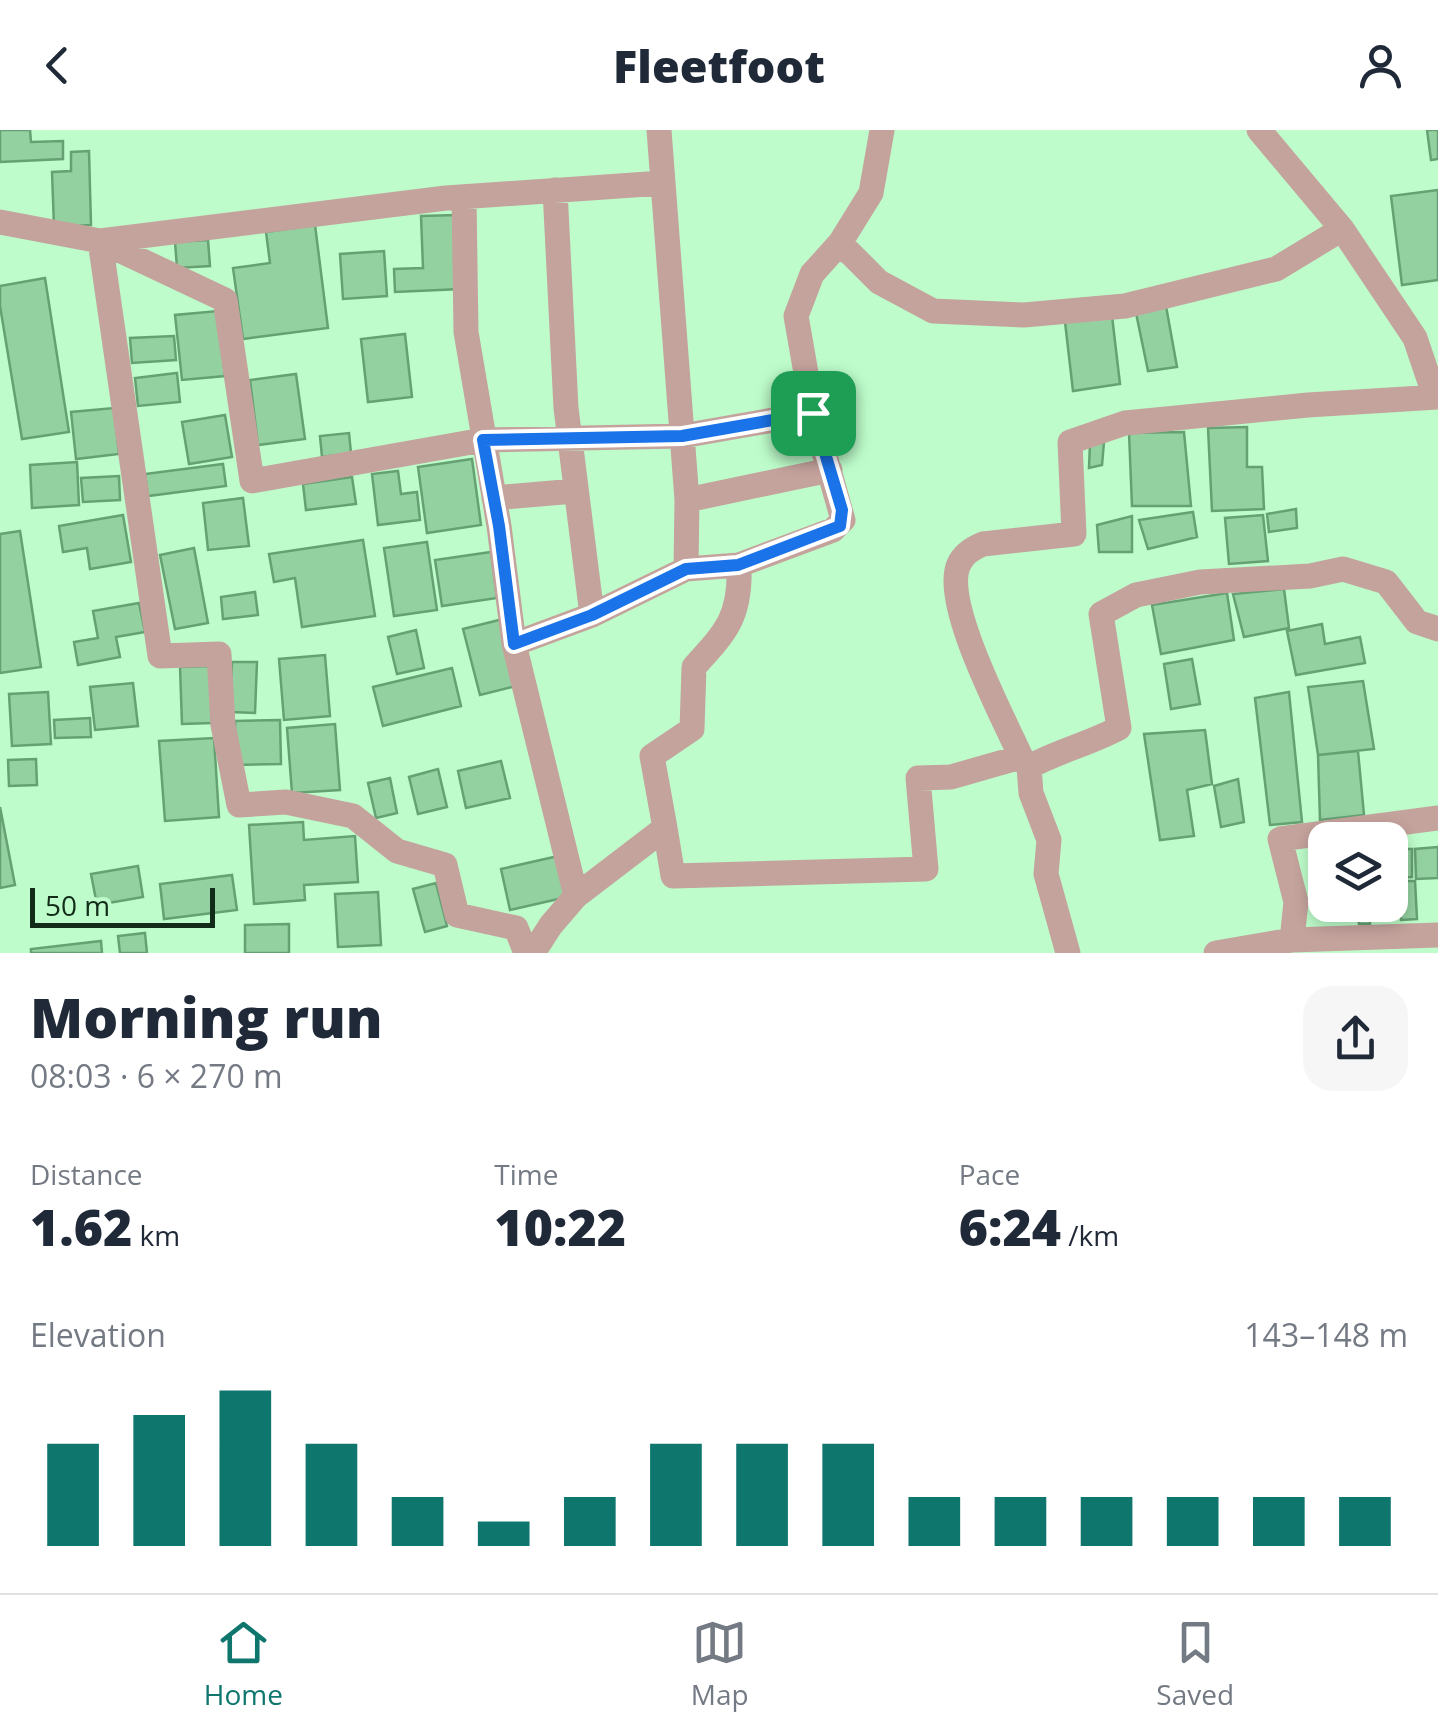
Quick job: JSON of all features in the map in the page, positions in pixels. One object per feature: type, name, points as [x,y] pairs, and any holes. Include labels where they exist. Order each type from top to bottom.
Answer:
[{"type":"street","points":[[659,130],[687,500],[686,569]]},
{"type":"street","points":[[514,644],[592,615],[686,569],[738,565],[840,526],[842,510],[813,413],[796,316],[812,274],[840,243],[871,193],[882,130]]},
{"type":"street","points":[[738,565],[737,607],[728,630],[694,666],[692,728],[652,756],[673,876],[926,869],[918,778],[952,777],[1021,757],[966,634],[954,585],[958,565],[970,550],[982,544],[1074,534],[1070,442],[1125,422],[1436,397],[1415,338],[1342,229],[1260,130]]},
{"type":"street","points":[[100,241],[464,197],[662,184]]},
{"type":"street","points":[[555,190],[570,438],[592,615]]},
{"type":"street","points":[[464,197],[466,332],[514,644],[576,896]]},
{"type":"street","points":[[0,222],[100,241],[226,300],[252,481],[483,440],[682,436],[813,413]]},
{"type":"street","points":[[840,243],[879,282],[932,310],[1024,315],[1125,306],[1276,269],[1342,229]]},
{"type":"street","points":[[100,241],[160,656],[219,654],[223,725],[239,805],[286,802],[353,816],[397,851],[445,865],[457,916],[516,928],[530,953],[576,896],[665,828]]},
{"type":"street","points":[[687,500],[830,470]]},
{"type":"street","points":[[494,498],[576,491]]},
{"type":"street","points":[[1068,953],[1046,874],[1049,840],[1031,793],[1028,767],[1060,750],[1102,738],[1119,728],[1100,614],[1136,594],[1200,582],[1310,576],[1343,569],[1386,582],[1417,622],[1438,628]]},
{"type":"street","points":[[1292,940],[1296,902],[1280,839],[1438,818]]},
{"type":"street","points":[[1216,953],[1292,940],[1438,935]]},
{"type":"building","points":[[0,130],[30,130],[31,142],[63,141],[63,159],[0,162]]},
{"type":"building","points":[[1427,130],[1438,130],[1438,159],[1431,160]]},
{"type":"building","points":[[89,151],[91,225],[54,227],[52,172],[71,171],[71,152]]},
{"type":"building","points":[[1438,190],[1438,280],[1402,285],[1391,196]]},
{"type":"building","points":[[457,215],[461,289],[395,292],[394,269],[423,268],[421,216]]},
{"type":"building","points":[[315,225],[328,328],[243,339],[233,268],[270,263],[266,232]]},
{"type":"building","points":[[208,240],[210,266],[177,268],[175,242]]},
{"type":"building","points":[[384,251],[387,296],[343,299],[340,254]]},
{"type":"building","points":[[45,278],[69,432],[22,439],[0,286]]},
{"type":"building","points":[[1166,306],[1177,367],[1148,371],[1136,313]]},
{"type":"building","points":[[218,311],[225,376],[182,380],[175,315]]},
{"type":"building","points":[[1112,316],[1120,384],[1073,391],[1065,322]]},
{"type":"building","points":[[405,334],[412,397],[368,402],[361,339]]},
{"type":"building","points":[[174,336],[176,360],[132,363],[130,338]]},
{"type":"building","points":[[177,373],[180,402],[138,406],[135,378]]},
{"type":"building","points":[[296,374],[305,439],[258,445],[250,380]]},
{"type":"building","points":[[114,408],[119,454],[76,459],[71,412]]},
{"type":"building","points":[[225,415],[232,457],[189,464],[182,422]]},
{"type":"building","points":[[1247,427],[1247,467],[1262,467],[1264,509],[1212,511],[1208,428]]},
{"type":"building","points":[[1184,432],[1191,506],[1132,506],[1129,433]]},
{"type":"building","points":[[349,433],[351,453],[322,457],[320,436]]},
{"type":"building","points":[[1104,442],[1102,465],[1089,468],[1090,443]]},
{"type":"building","points":[[472,459],[481,525],[427,533],[418,467]]},
{"type":"building","points":[[77,462],[79,505],[32,508],[30,465]]},
{"type":"building","points":[[223,464],[226,486],[148,496],[145,474]]},
{"type":"building","points":[[398,471],[401,494],[417,492],[420,520],[378,525],[372,474]]},
{"type":"building","points":[[119,476],[120,500],[83,502],[81,478]]},
{"type":"building","points":[[352,477],[356,504],[306,510],[303,484]]},
{"type":"building","points":[[243,498],[249,546],[208,550],[203,503]]},
{"type":"building","points":[[1296,509],[1297,528],[1269,532],[1267,514]]},
{"type":"building","points":[[1193,512],[1197,537],[1148,549],[1139,520]]},
{"type":"building","points":[[123,515],[131,562],[90,569],[87,548],[63,552],[59,526]]},
{"type":"building","points":[[1263,515],[1268,561],[1229,564],[1225,518]]},
{"type":"building","points":[[1132,516],[1132,552],[1099,552],[1097,525]]},
{"type":"building","points":[[20,531],[41,667],[0,673],[0,534]]},
{"type":"building","points":[[363,540],[375,616],[302,627],[295,578],[274,582],[269,554]]},
{"type":"building","points":[[427,542],[437,610],[394,616],[384,548]]},
{"type":"building","points":[[194,548],[208,623],[175,629],[160,555]]},
{"type":"building","points":[[491,552],[497,598],[442,606],[435,560]]},
{"type":"building","points":[[1284,589],[1289,628],[1244,637],[1233,594]]},
{"type":"building","points":[[255,592],[258,615],[223,619],[221,597]]},
{"type":"building","points":[[1227,593],[1234,640],[1161,654],[1152,605]]},
{"type":"building","points":[[139,603],[145,632],[116,637],[120,657],[78,665],[74,642],[98,638],[93,611]]},
{"type":"building","points":[[503,619],[520,685],[480,695],[463,629]]},
{"type":"building","points":[[1322,624],[1325,644],[1360,637],[1365,663],[1296,675],[1287,631]]},
{"type":"building","points":[[416,630],[424,668],[397,674],[388,637]]},
{"type":"building","points":[[325,655],[330,716],[284,720],[279,659]]},
{"type":"building","points":[[1192,659],[1200,704],[1171,709],[1164,664]]},
{"type":"building","points":[[232,662],[257,662],[255,713],[230,712]]},
{"type":"building","points":[[210,666],[212,723],[182,724],[180,667]]},
{"type":"building","points":[[452,668],[461,706],[383,726],[373,687]]},
{"type":"building","points":[[1363,681],[1374,749],[1318,755],[1308,687]]},
{"type":"building","points":[[133,683],[138,726],[95,730],[90,687]]},
{"type":"building","points":[[48,692],[51,744],[12,746],[9,694]]},
{"type":"building","points":[[1289,692],[1302,822],[1270,825],[1255,698]]},
{"type":"building","points":[[90,718],[91,737],[55,738],[54,720]]},
{"type":"building","points":[[280,720],[281,764],[235,765],[235,721]]},
{"type":"building","points":[[335,724],[340,790],[292,793],[287,728]]},
{"type":"building","points":[[1205,730],[1212,784],[1187,790],[1194,836],[1160,840],[1144,734]]},
{"type":"building","points":[[214,738],[219,817],[165,821],[159,741]]},
{"type":"building","points":[[1358,751],[1364,815],[1320,820],[1318,755]]},
{"type":"building","points":[[36,759],[37,785],[9,786],[8,760]]},
{"type":"building","points":[[501,761],[510,798],[466,808],[458,771]]},
{"type":"building","points":[[438,769],[447,807],[418,814],[409,777]]},
{"type":"building","points":[[390,778],[397,813],[376,818],[368,783]]},
{"type":"building","points":[[1238,779],[1244,822],[1221,827],[1214,786]]},
{"type":"building","points":[[0,807],[15,885],[0,888]]},
{"type":"building","points":[[303,822],[304,840],[355,836],[358,882],[304,885],[305,900],[254,904],[249,825]]},
{"type":"building","points":[[1438,847],[1438,878],[1416,879],[1415,849]]},
{"type":"building","points":[[1408,849],[1412,849],[1412,877],[1408,877]]},
{"type":"building","points":[[558,856],[567,897],[510,910],[501,869]]},
{"type":"building","points":[[138,866],[143,897],[97,905],[91,874]]},
{"type":"building","points":[[232,875],[237,910],[164,919],[160,884]]},
{"type":"building","points":[[1408,881],[1415,881],[1417,919],[1408,920]]},
{"type":"building","points":[[436,883],[447,926],[425,932],[413,889]]},
{"type":"building","points":[[378,892],[381,945],[338,947],[335,894]]},
{"type":"building","points":[[289,924],[289,953],[245,953],[245,925]]},
{"type":"building","points":[[145,933],[147,953],[120,953],[118,936]]},
{"type":"building","points":[[101,941],[102,953],[31,953],[31,949]]},
{"type":"route","points":[[813,413],[842,510],[840,526],[738,565],[686,569],[592,615],[514,644],[483,440],[682,436],[813,413]]}]
